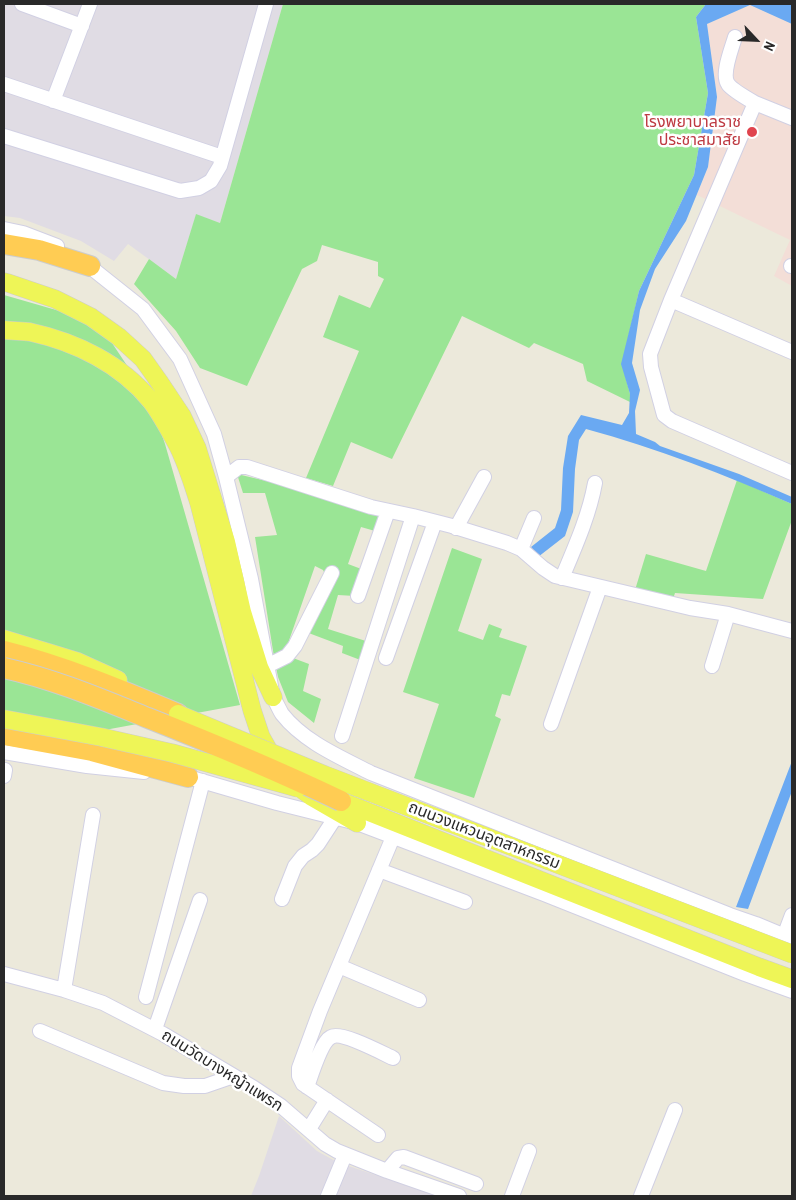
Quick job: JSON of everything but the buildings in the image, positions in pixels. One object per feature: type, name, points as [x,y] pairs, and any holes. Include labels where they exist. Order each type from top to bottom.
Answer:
[{"type":"highway","points":[[4,244],[39,250],[90,266]]},
{"type":"highway","points":[[4,652],[67,670],[178,714]]},
{"type":"highway","points":[[4,668],[64,685],[208,741],[294,778],[338,809]]},
{"type":"highway","points":[[4,735],[92,751],[195,779]]},
{"type":"main road","points":[[6,282],[55,299],[91,317],[119,337],[143,359],[182,416],[198,448],[226,542],[242,612],[259,667],[273,696]]},
{"type":"main road","points":[[4,330],[29,332],[69,343],[104,359],[129,378],[150,400],[166,423],[179,447],[190,474],[244,684],[261,737],[277,764],[296,786],[357,823]]},
{"type":"main road","name":"ถนนวงแหวนอุตสาหกรรม","points":[[4,639],[76,662],[106,674],[131,686],[178,714],[325,776],[792,954]]},
{"type":"main road","name":"ถนนวงแหวนอุตสาหกรรม","points":[[4,719],[172,753],[246,773],[792,979]]},
{"type":"street","points":[[22,4],[82,26]]},
{"type":"street","points":[[53,101],[90,4]]},
{"type":"street","points":[[4,136],[180,191],[199,188],[211,181],[220,166],[266,4]]},
{"type":"street","points":[[735,37],[725,73],[727,84],[755,103],[792,118]]},
{"type":"street","points":[[4,84],[222,157]]},
{"type":"street","points":[[755,103],[671,300],[650,354],[650,367],[664,415],[672,421],[792,473]]},
{"type":"street","points":[[4,229],[23,233],[63,249],[90,266],[143,309],[180,359],[214,434],[226,477],[251,579],[273,696],[282,713],[296,729],[316,744],[371,773],[751,923],[790,934],[792,915]]},
{"type":"street","points":[[671,300],[792,352]]},
{"type":"street","points":[[226,477],[239,467],[248,467],[370,507],[436,522],[507,543],[521,549],[555,576],[690,608],[728,614],[792,631]]},
{"type":"street","points":[[456,528],[484,477]]},
{"type":"street","points":[[562,578],[592,501],[595,483]]},
{"type":"street","points":[[358,596],[388,511]]},
{"type":"street","points":[[342,736],[413,516]]},
{"type":"street","points":[[521,549],[534,518]]},
{"type":"street","points":[[386,658],[436,522]]},
{"type":"street","points":[[267,666],[287,656],[295,646],[332,573]]},
{"type":"street","points":[[551,724],[600,587]]},
{"type":"street","points":[[712,666],[728,614]]},
{"type":"street","points":[[4,752],[87,766],[195,779],[278,803],[338,809],[357,823],[792,991]]},
{"type":"street","points":[[146,997],[159,948],[195,779]]},
{"type":"street","points":[[282,899],[295,866],[303,856],[318,844],[338,809]]},
{"type":"street","points":[[64,990],[93,815]]},
{"type":"street","points":[[378,1134],[303,1084],[299,1068],[338,966],[393,837]]},
{"type":"street","points":[[379,870],[465,902]]},
{"type":"street","points":[[155,1029],[200,900]]},
{"type":"street","points":[[159,948],[180,956]]},
{"type":"street","points":[[338,966],[420,1000]]},
{"type":"street","name":"ถนนวัดบางหญ้าแพรก","points":[[4,974],[64,990],[103,1003],[155,1029],[234,1076],[281,1106],[325,1144],[345,1155],[459,1196]]},
{"type":"street","points":[[40,1031],[163,1083],[205,1086],[234,1076]]},
{"type":"street","points":[[307,1087],[322,1047],[330,1037],[346,1037],[393,1058]]},
{"type":"street","points":[[309,1129],[327,1100]]},
{"type":"street","points":[[641,1196],[675,1110]]},
{"type":"street","points":[[512,1196],[529,1151]]},
{"type":"street","points":[[328,1196],[345,1155]]},
{"type":"street","points":[[387,1171],[398,1158],[404,1157],[476,1184]]},
{"type":"shaded area","points":[[4,4],[283,4],[220,223],[196,215],[176,279],[128,244],[114,261],[81,241],[20,218],[4,216]]},
{"type":"shaded area","name":"โรงพยาบาลราช ประชาสมาสัย","points":[[750,5],[792,24],[792,286],[774,276],[790,240],[697,195],[708,167],[717,97],[707,24]]},
{"type":"shaded area","points":[[279,1116],[317,1151],[337,1162],[437,1196],[251,1196]]},
{"type":"green space","points":[[283,4],[706,4],[696,17],[708,93],[694,175],[639,291],[622,364],[630,394],[630,402],[587,381],[583,364],[534,343],[529,348],[462,316],[392,459],[351,442],[333,486],[306,478],[359,351],[323,337],[339,295],[370,308],[384,279],[378,276],[378,262],[322,245],[317,261],[302,269],[247,386],[200,368],[176,331],[134,284],[149,259],[176,279],[196,214],[220,223]]},
{"type":"green space","points":[[4,295],[98,322],[150,400],[165,444],[240,705],[83,734],[4,715]]},
{"type":"green space","points":[[237,474],[275,483],[380,515],[375,531],[361,527],[348,564],[364,570],[355,596],[338,595],[328,629],[369,642],[363,661],[342,653],[343,646],[306,632],[329,582],[323,570],[315,566],[285,652],[274,657],[255,537],[277,535],[265,493],[243,493]]},
{"type":"green space","points":[[737,480],[792,504],[792,520],[763,599],[675,593],[673,599],[635,590],[646,554],[706,571]]},
{"type":"green space","points":[[452,548],[482,559],[458,631],[483,640],[489,624],[502,629],[499,637],[527,646],[510,696],[502,694],[495,716],[501,719],[474,798],[414,778],[439,704],[403,692]]},
{"type":"green space","points":[[293,658],[309,664],[303,691],[321,699],[314,723],[288,702],[278,677],[276,667]]},
{"type":"water","points":[[706,4],[792,4],[792,24],[750,5],[707,24],[717,97],[708,167],[686,221],[655,269],[640,310],[632,363],[640,390],[635,411],[636,434],[660,446],[739,474],[792,497],[792,504],[690,463],[586,429],[579,440],[575,469],[573,512],[565,536],[538,557],[531,547],[555,528],[561,510],[563,468],[568,436],[581,415],[622,425],[629,413],[630,394],[621,364],[639,291],[694,175],[708,93],[696,17]]},
{"type":"water","points":[[792,761],[792,791],[748,909],[736,907]]},
{"type":"place","name":"โรงพยาบาลราช ประชาสมาสัย","points":[[752,132]]}]
